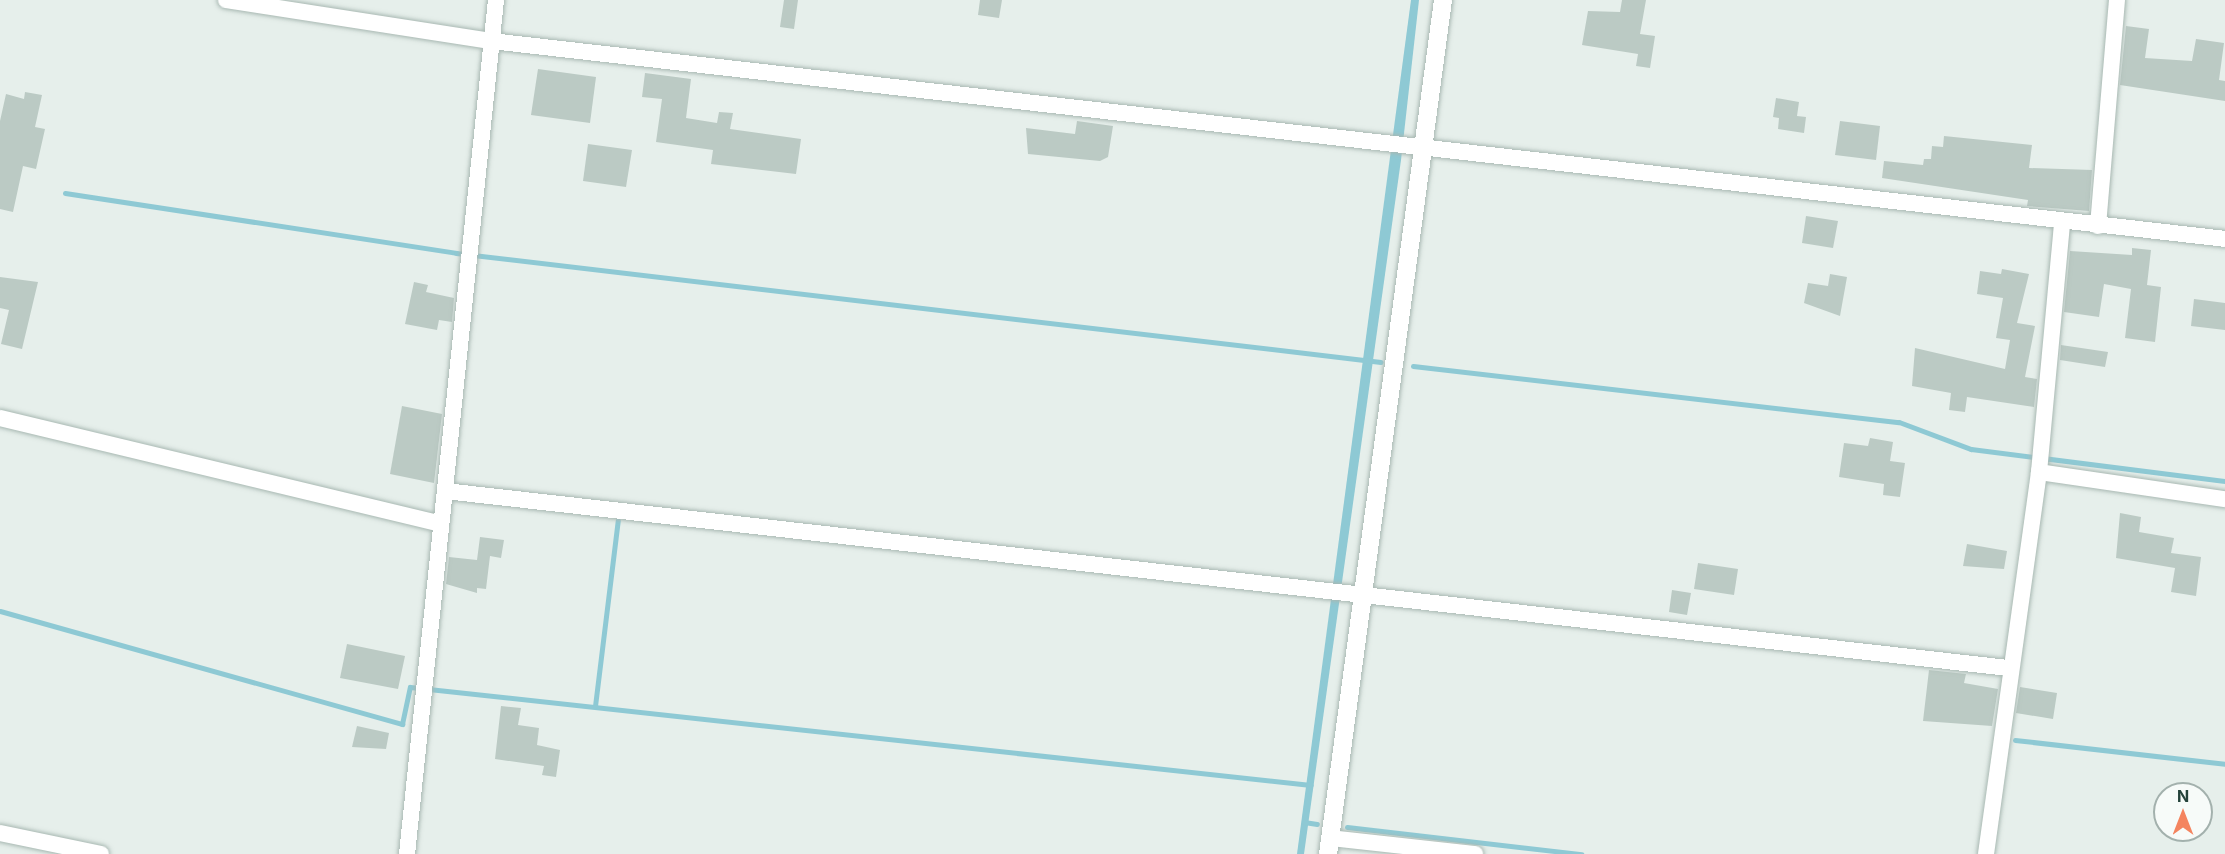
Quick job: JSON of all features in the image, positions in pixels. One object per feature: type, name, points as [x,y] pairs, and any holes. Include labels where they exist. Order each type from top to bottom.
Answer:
[{"type":"street","points":[[226,0],[491,41],[2062,223],[2225,239]]},
{"type":"street","points":[[407,854],[439,523],[445,491],[496,0]]},
{"type":"street","points":[[1443,0],[1426,148],[1329,846],[1475,854]]},
{"type":"street","points":[[2098,226],[2117,0]]},
{"type":"street","points":[[1986,854],[2009,668],[2041,461],[2062,223]]},
{"type":"street","points":[[0,418],[439,523]]},
{"type":"street","points":[[2041,461],[2225,499]]},
{"type":"street","points":[[445,491],[2009,668]]},
{"type":"street","points":[[0,833],[101,854]]},
{"type":"water","points":[[1411,0],[1419,0],[1401,160],[1304,854],[1297,854]]},
{"type":"building","points":[[784,0],[798,0],[794,29],[780,27]]},
{"type":"building","points":[[980,0],[1002,0],[999,18],[978,15]]},
{"type":"building","points":[[1622,0],[1646,0],[1640,34],[1655,36],[1650,68],[1636,66],[1638,54],[1582,45],[1588,11],[1620,12]]},
{"type":"building","points":[[2126,26],[2149,29],[2145,58],[2192,61],[2196,39],[2224,43],[2219,80],[2225,81],[2225,101],[2120,85]]},
{"type":"building","points":[[538,69],[596,77],[590,123],[531,115]]},
{"type":"building","points":[[645,73],[691,79],[686,118],[717,123],[719,112],[733,113],[730,129],[801,139],[796,174],[711,164],[713,150],[656,142],[662,99],[642,97]]},
{"type":"building","points":[[25,92],[42,95],[35,127],[45,129],[36,169],[23,166],[13,212],[0,209],[0,121],[6,94],[24,99]]},
{"type":"building","points":[[1776,98],[1799,102],[1797,116],[1806,117],[1804,133],[1778,129],[1779,118],[1773,117]]},
{"type":"building","points":[[1077,121],[1113,126],[1108,157],[1100,161],[1028,154],[1026,128],[1075,134]]},
{"type":"building","points":[[1840,121],[1880,126],[1876,160],[1835,155]]},
{"type":"building","points":[[1944,136],[2032,145],[2029,168],[2092,170],[2089,211],[2027,206],[2028,200],[1882,178],[1884,161],[1923,165],[1924,159],[1931,159],[1932,146],[1943,147]]},
{"type":"building","points":[[588,144],[632,150],[626,187],[583,181]]},
{"type":"building","points":[[1806,216],[1838,221],[1833,248],[1802,243]]},
{"type":"building","points":[[2132,248],[2151,250],[2147,285],[2161,287],[2155,342],[2125,338],[2131,289],[2104,284],[2099,317],[2064,312],[2070,251],[2132,255]]},
{"type":"building","points":[[2002,269],[2029,274],[2017,323],[2035,326],[2025,377],[2037,379],[2034,407],[1967,397],[1965,412],[1949,410],[1951,393],[1912,386],[1915,348],[2005,369],[2010,340],[1996,338],[2003,298],[1977,294],[1980,271],[2001,274]]},
{"type":"building","points":[[1830,274],[1847,277],[1840,316],[1804,303],[1808,283],[1828,286]]},
{"type":"building","points":[[0,277],[38,282],[22,349],[1,344],[9,310],[0,308]]},
{"type":"building","points":[[414,282],[428,285],[426,292],[454,298],[452,322],[439,320],[437,330],[405,324]]},
{"type":"building","points":[[2194,299],[2225,303],[2225,330],[2191,326]]},
{"type":"building","points":[[2061,345],[2108,352],[2105,367],[2060,360]]},
{"type":"building","points":[[402,406],[442,414],[434,483],[390,474]]},
{"type":"building","points":[[1870,438],[1893,442],[1890,461],[1905,463],[1900,497],[1883,495],[1884,484],[1839,477],[1844,443],[1868,446]]},
{"type":"building","points":[[2120,513],[2141,517],[2139,532],[2174,538],[2171,553],[2201,557],[2196,596],[2171,592],[2175,568],[2116,558]]},
{"type":"building","points":[[480,537],[504,540],[501,558],[490,556],[486,589],[477,588],[477,593],[446,584],[449,557],[477,560]]},
{"type":"building","points":[[1967,544],[2007,551],[2004,569],[1963,566]]},
{"type":"building","points":[[1698,563],[1738,569],[1734,595],[1694,589]]},
{"type":"building","points":[[1672,590],[1691,593],[1687,615],[1669,612]]},
{"type":"building","points":[[347,644],[405,656],[398,689],[340,678]]},
{"type":"building","points":[[1929,670],[1966,674],[1964,683],[1998,689],[1992,726],[1923,721]]},
{"type":"building","points":[[2020,687],[2057,693],[2053,719],[2016,713]]},
{"type":"building","points":[[501,706],[521,708],[518,725],[539,728],[537,745],[560,750],[556,777],[542,775],[544,766],[495,759]]},
{"type":"building","points":[[357,726],[389,733],[386,749],[352,747]]},
{"type":"waterway","points":[[65,193],[456,253],[1381,362]]},
{"type":"waterway","points":[[1413,366],[1899,422],[1971,449],[2225,481]]},
{"type":"waterway","points":[[595,706],[618,520]]},
{"type":"waterway","points":[[0,611],[402,724],[410,687],[1311,785]]},
{"type":"waterway","points":[[2015,740],[2225,764]]},
{"type":"waterway","points":[[1304,822],[1317,824]]},
{"type":"waterway","points":[[1347,827],[1581,854]]}]
